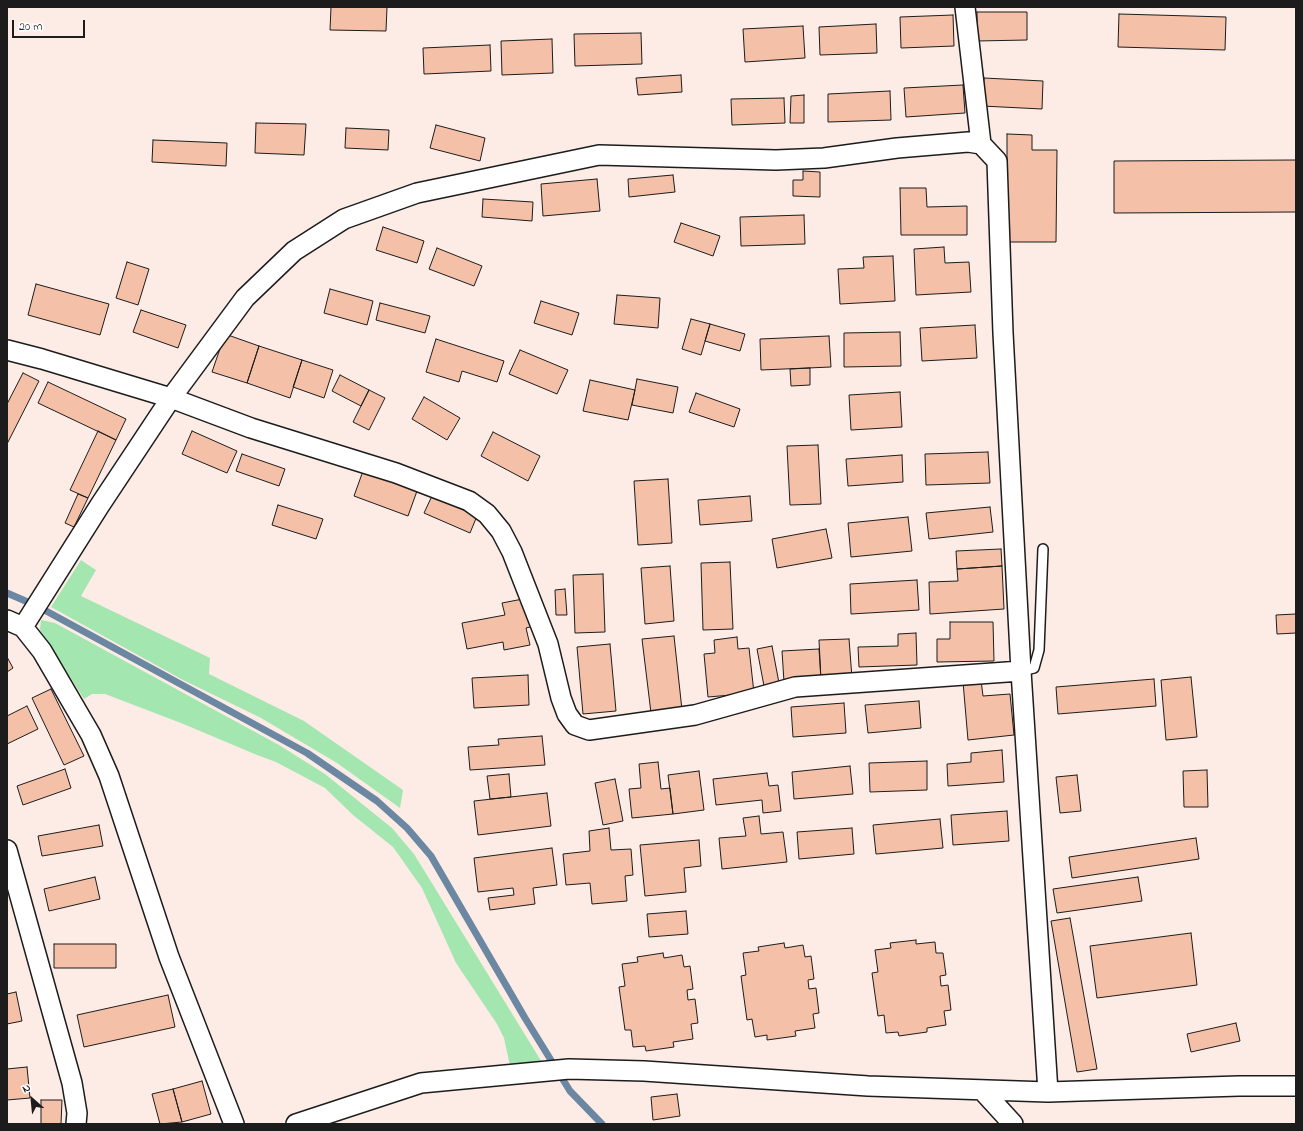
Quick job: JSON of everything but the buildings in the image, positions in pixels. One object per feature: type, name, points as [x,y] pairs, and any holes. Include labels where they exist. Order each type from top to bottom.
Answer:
[{"type":"street","points":[[965,7],[981,144],[997,161],[1003,333],[1021,671],[1048,1092]]},
{"type":"street","points":[[234,1124],[167,950],[109,776],[91,735],[69,694],[42,651],[15,624],[100,505],[171,398],[245,298],[294,251],[344,219],[417,193],[599,155],[776,160],[824,158],[897,148],[960,143],[981,144]]},
{"type":"street","points":[[7,350],[171,398],[251,428],[418,481],[469,501],[487,514],[501,531],[512,552],[548,644],[567,714],[575,725],[589,730],[695,715],[795,687],[1021,671]]},
{"type":"street","points":[[7,850],[72,1083],[77,1113],[76,1124]]},
{"type":"street","points":[[296,1124],[421,1083],[569,1069],[644,1071],[868,1086],[1048,1092],[1239,1086],[1296,1086]]},
{"type":"street","points":[[982,1090],[1013,1124]]},
{"type":"lane","points":[[1021,671],[1034,668],[1039,650],[1044,549]]},
{"type":"green space","points":[[81,560],[96,570],[81,596],[210,658],[209,674],[304,721],[403,790],[400,808],[337,763],[261,718],[183,680],[51,607]]},
{"type":"green space","points":[[41,620],[55,623],[279,745],[325,774],[392,828],[414,854],[543,1064],[510,1066],[504,1038],[497,1024],[456,963],[422,888],[393,847],[353,815],[325,788],[276,762],[105,694],[92,694],[84,699],[40,630]]},
{"type":"waterway","points":[[7,593],[37,606],[307,753],[377,801],[407,828],[431,856],[525,1018],[570,1091],[602,1124]]}]
